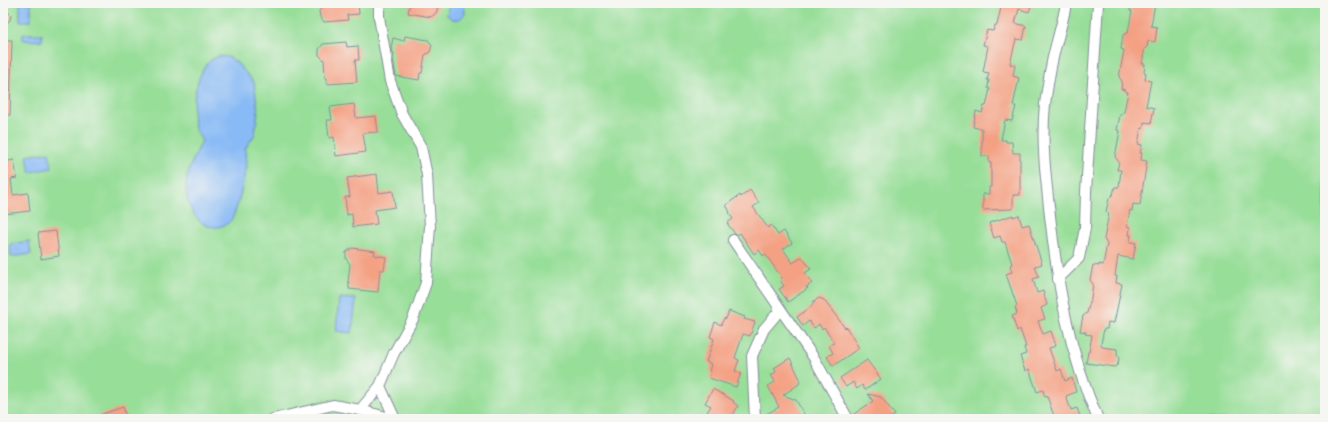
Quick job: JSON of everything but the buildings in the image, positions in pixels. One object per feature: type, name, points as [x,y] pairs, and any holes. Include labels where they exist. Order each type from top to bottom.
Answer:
[{"type":"street","points":[[360,410],[380,386],[394,352],[413,319],[426,283],[430,226],[427,175],[421,147],[402,114],[390,81],[379,17],[379,3]]},
{"type":"street","points":[[1066,3],[1048,83],[1043,126],[1044,170],[1058,279],[1066,320],[1084,383],[1098,419]]},
{"type":"street","points":[[1058,279],[1079,258],[1086,228],[1086,192],[1098,3]]},
{"type":"street","points":[[733,240],[814,358],[848,419]]},
{"type":"street","points":[[755,419],[752,356],[764,330],[780,310]]},
{"type":"street","points":[[380,386],[395,419]]},
{"type":"street","points":[[273,419],[333,405],[395,419]]},
{"type":"green space","points":[[3,3],[1325,3],[1325,419],[3,419]]},
{"type":"water","points":[[20,3],[31,3],[31,21],[20,21]]},
{"type":"water","points":[[449,3],[464,3],[465,13],[461,18],[454,20],[447,15]]},
{"type":"water","points":[[23,34],[42,34],[42,41],[23,40]]},
{"type":"water","points":[[219,56],[229,57],[237,63],[254,82],[258,111],[255,134],[245,149],[246,169],[236,210],[230,221],[225,225],[211,227],[204,224],[194,215],[188,202],[186,181],[189,169],[202,141],[196,130],[193,111],[198,82],[206,65],[212,59]]},
{"type":"water","points":[[49,152],[52,168],[30,172],[27,156]]},
{"type":"water","points":[[29,241],[31,254],[11,257],[10,244]]},
{"type":"water","points":[[339,298],[356,299],[352,333],[336,331]]}]
